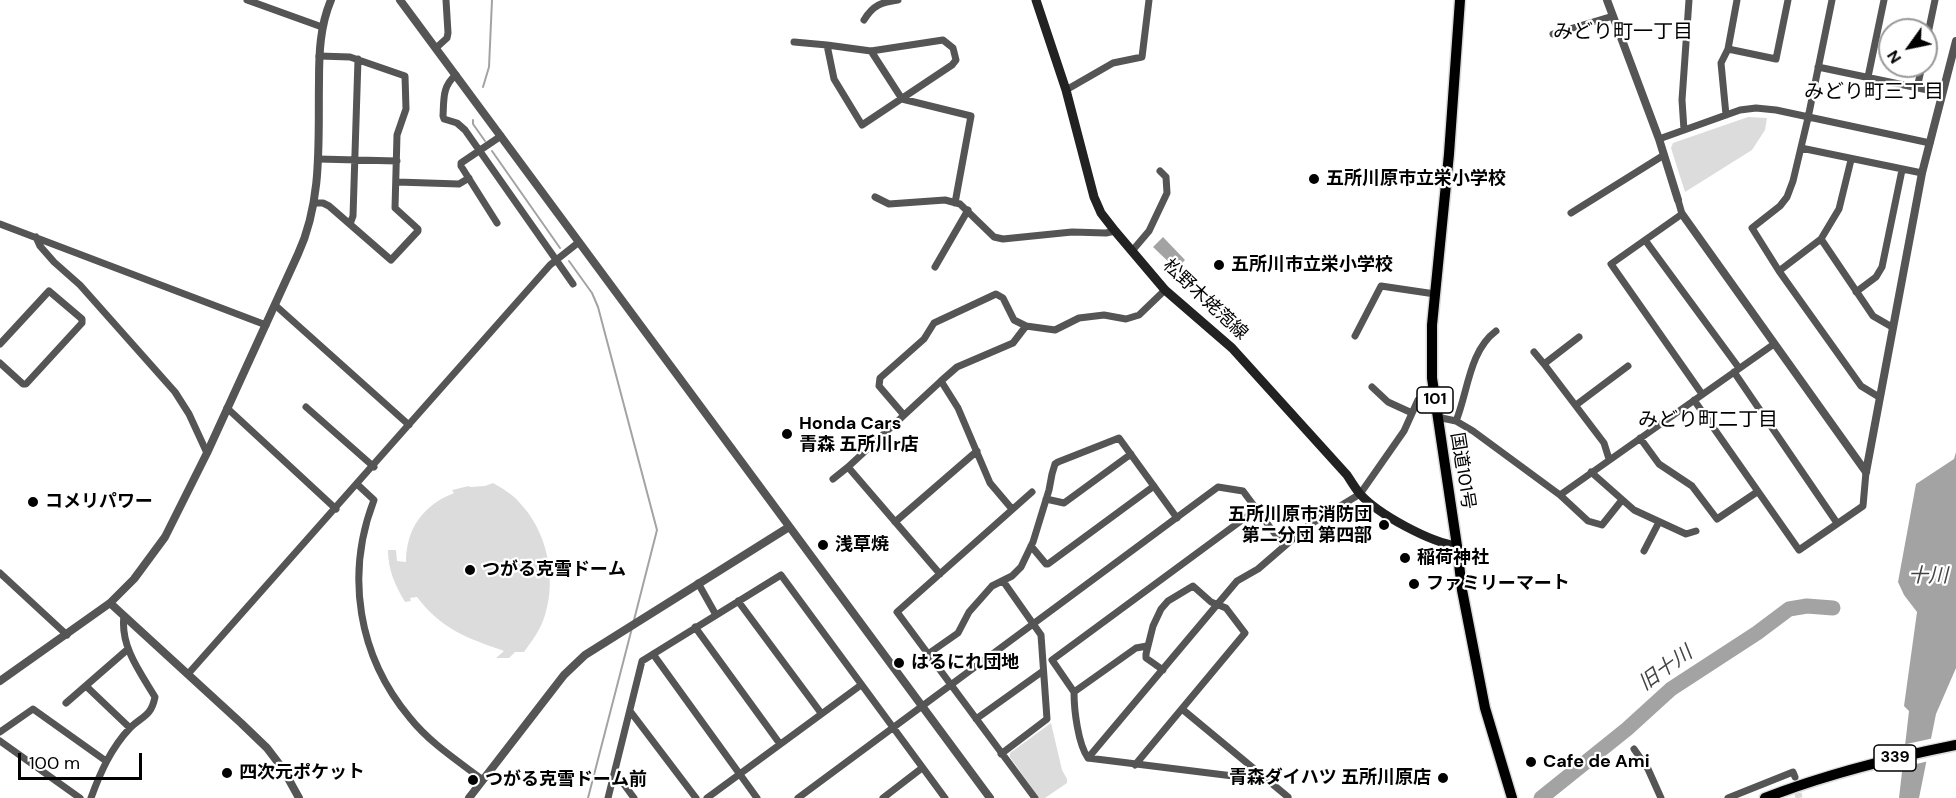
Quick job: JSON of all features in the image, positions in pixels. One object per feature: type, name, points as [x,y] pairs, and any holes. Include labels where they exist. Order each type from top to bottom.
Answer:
[{"type":"highway","name":"国道101号","points":[[1460,0],[1449,154],[1431,325],[1432,378],[1458,546],[1462,590],[1485,708],[1512,796]]},
{"type":"highway","name":"339","points":[[1765,798],[1818,778],[1956,745]]},
{"type":"main road","name":"松野木姥萢線","points":[[1036,0],[1066,90],[1094,197],[1101,213],[1165,290],[1232,348],[1347,475],[1360,494],[1397,522],[1447,545],[1458,546]]},
{"type":"street","points":[[247,0],[322,27]]},
{"type":"street","points":[[0,681],[110,603],[135,579],[165,537],[207,453],[306,236],[314,203],[318,159],[319,56],[322,27],[331,0]]},
{"type":"street","points":[[400,0],[990,798]]},
{"type":"street","points":[[436,48],[447,38],[446,0]]},
{"type":"street","points":[[864,20],[870,10],[881,2],[898,0]]},
{"type":"street","points":[[1066,90],[1113,63],[1142,57],[1149,0]]},
{"type":"street","points":[[1607,0],[1659,139],[1682,214],[1866,472]]},
{"type":"street","points":[[1684,130],[1682,100],[1689,0]]},
{"type":"street","points":[[1726,115],[1721,63],[1728,49],[1737,0]]},
{"type":"street","points":[[1728,49],[1776,59],[1788,0]]},
{"type":"street","points":[[1832,0],[1793,182],[1780,206],[1752,228],[1779,271],[1861,386],[1879,397]]},
{"type":"street","points":[[1868,77],[1884,0]]},
{"type":"street","points":[[1931,18],[1935,0]]},
{"type":"street","points":[[1553,33],[1613,16]]},
{"type":"street","points":[[794,42],[826,45],[871,51],[943,40],[953,48],[956,60],[952,65],[862,125],[834,79],[826,45]]},
{"type":"street","points":[[1694,400],[1799,550],[1863,506],[1866,472],[1879,397],[1922,173],[1956,41]]},
{"type":"street","points":[[871,51],[902,99],[971,116],[955,203]]},
{"type":"street","points":[[314,203],[329,206],[393,260],[418,229],[396,210],[397,135],[406,109],[405,76],[350,57],[319,56]]},
{"type":"street","points":[[350,224],[358,59]]},
{"type":"street","points":[[1818,67],[1941,93]]},
{"type":"street","points":[[456,75],[445,88],[444,119],[461,126],[573,284]]},
{"type":"street","points":[[1917,88],[1919,78]]},
{"type":"street","points":[[1659,139],[1726,115],[1756,108],[1776,110],[1930,143]]},
{"type":"street","points":[[497,223],[461,164],[501,136]]},
{"type":"street","points":[[1801,148],[1922,173]]},
{"type":"street","points":[[1571,213],[1664,155]]},
{"type":"street","points":[[318,159],[397,161]]},
{"type":"street","points":[[1779,271],[1821,239],[1839,208],[1851,160]]},
{"type":"street","points":[[1856,292],[1876,277],[1882,267],[1902,170]]},
{"type":"street","points":[[1132,251],[1149,231],[1167,193],[1166,177],[1160,171]]},
{"type":"street","points":[[397,182],[459,184],[469,178]]},
{"type":"street","points":[[875,196],[889,204],[945,200],[955,203],[968,210],[994,237],[1003,239],[1072,232],[1115,231]]},
{"type":"street","points":[[935,267],[968,210]]},
{"type":"street","points":[[1682,214],[1611,264],[1702,394]]},
{"type":"street","points":[[0,224],[266,325]]},
{"type":"street","points":[[36,237],[40,246],[54,262],[80,285],[175,392],[189,414],[207,453]]},
{"type":"street","points":[[1821,239],[1873,316],[1892,327]]},
{"type":"street","points":[[1645,240],[1736,370],[1837,523]]},
{"type":"street","points":[[188,674],[556,260],[579,242]]},
{"type":"street","points":[[1355,336],[1381,286],[1435,294]]},
{"type":"street","points":[[903,414],[879,386],[880,378],[924,339],[934,323],[996,294],[1003,298],[1011,316],[1026,326],[1055,330],[1079,318],[1104,315],[1126,319],[1139,315],[1165,290]]},
{"type":"street","points":[[0,344],[49,291],[82,320],[82,323],[26,384],[23,384],[0,364]]},
{"type":"street","points":[[275,305],[409,425]]},
{"type":"street","points":[[833,479],[957,367],[1013,343],[1026,326]]},
{"type":"street","points":[[1455,421],[1462,407],[1465,388],[1482,345],[1496,331]]},
{"type":"street","points":[[1544,364],[1579,337]]},
{"type":"street","points":[[1560,495],[1774,344]]},
{"type":"street","points":[[1534,352],[1604,443],[1609,459]]},
{"type":"street","points":[[1576,405],[1628,366]]},
{"type":"street","points":[[941,381],[958,408],[990,483],[1012,509]]},
{"type":"street","points":[[1372,387],[1388,402],[1412,413]]},
{"type":"street","points":[[1088,758],[1237,581],[1258,569],[1322,516],[1360,494],[1404,430],[1418,400],[1436,404]]},
{"type":"street","points":[[306,407],[374,467]]},
{"type":"street","points":[[227,408],[336,509]]},
{"type":"street","points":[[1437,417],[1455,421],[1473,431],[1560,495],[1588,521],[1602,525],[1622,500]]},
{"type":"street","points":[[928,654],[958,633],[974,604],[992,586],[1012,576],[1021,567],[1031,546],[1054,466],[1058,462],[1119,438],[1178,518]]},
{"type":"street","points":[[1640,438],[1659,464],[1692,486],[1717,519],[1757,492]]},
{"type":"street","points":[[895,522],[977,451]]},
{"type":"street","points":[[1046,499],[1064,503],[1131,454]]},
{"type":"street","points":[[848,467],[940,574]]},
{"type":"street","points":[[1591,472],[1634,510],[1686,534],[1696,531]]},
{"type":"street","points":[[358,485],[374,500],[360,547],[358,594],[369,647],[381,675],[410,719],[483,780]]},
{"type":"street","points":[[1031,546],[1048,564],[1154,486]]},
{"type":"street","points":[[798,798],[1220,487],[1244,491],[1284,546]]},
{"type":"street","points":[[1032,492],[897,612],[1035,798]]},
{"type":"street","points":[[1088,758],[1076,719],[1074,693],[1052,660],[1257,508]]},
{"type":"street","points":[[1644,551],[1659,522]]},
{"type":"street","points":[[469,798],[564,675],[585,655],[616,633],[789,527]]},
{"type":"street","points":[[0,573],[67,635]]},
{"type":"street","points":[[608,798],[642,662],[781,575],[945,798]]},
{"type":"street","points":[[1002,754],[1047,719],[1041,635],[1003,580]]},
{"type":"street","points":[[698,583],[716,615]]},
{"type":"street","points":[[1135,765],[1245,633],[1226,608],[1217,605],[1193,586],[1164,605],[1153,626],[1146,657],[1162,670]]},
{"type":"street","points":[[738,601],[821,713]]},
{"type":"street","points":[[110,603],[267,748],[299,798]]},
{"type":"street","points":[[91,798],[106,761],[130,728],[146,717],[153,706],[155,696],[128,649],[122,627],[124,616]]},
{"type":"street","points":[[696,627],[780,744]]},
{"type":"street","points":[[1074,693],[1136,648],[1147,646]]},
{"type":"street","points":[[66,704],[128,649]]},
{"type":"street","points":[[653,654],[757,798]]},
{"type":"street","points":[[976,719],[1042,671]]},
{"type":"street","points":[[707,798],[861,685]]},
{"type":"street","points":[[86,686],[130,728]]},
{"type":"street","points":[[0,732],[33,709],[106,761]]},
{"type":"street","points":[[1182,709],[1288,797]]},
{"type":"street","points":[[630,711],[696,798]]},
{"type":"street","points":[[0,741],[80,798]]},
{"type":"street","points":[[1634,749],[1648,770],[1661,798]]},
{"type":"street","points":[[1088,758],[1241,777],[1258,772]]},
{"type":"street","points":[[883,798],[922,768]]},
{"type":"street","points":[[615,772],[634,798]]},
{"type":"street","points":[[1728,798],[1793,772],[1795,777]]},
{"type":"shaded area","points":[[1748,117],[1767,118],[1765,130],[1752,150],[1685,192],[1671,148],[1673,143]]},
{"type":"shaded area","name":"つがる克雪ドーム","points":[[493,483],[513,496],[529,514],[543,540],[549,570],[548,600],[541,625],[524,652],[515,652],[509,658],[496,658],[504,651],[467,637],[445,625],[417,597],[405,602],[393,577],[388,557],[388,550],[396,550],[397,561],[406,562],[409,539],[418,520],[433,504],[454,493],[452,490]]},
{"type":"shaded area","points":[[1051,723],[1067,783],[1045,798],[1039,798],[1010,757],[1010,753]]},
{"type":"water","points":[[1163,237],[1185,260],[1176,269],[1153,247]]},
{"type":"water","name":"十川","points":[[1956,452],[1956,668],[1936,714],[1919,798],[1899,798],[1909,711],[1904,706],[1917,612],[1904,595],[1898,582],[1916,484],[1954,459]]},
{"type":"pier","points":[[1934,738],[1929,761],[1899,768],[1902,745]]},
{"type":"waterway","points":[[483,87],[489,67],[492,0]]},
{"type":"waterway","points":[[473,120],[473,124],[485,141]]},
{"type":"waterway","points":[[492,151],[560,248]]},
{"type":"waterway","points":[[569,261],[592,293],[598,307],[657,530],[634,620]]},
{"type":"waterway","name":"旧十川","points":[[1541,798],[1627,729],[1671,689],[1757,633],[1789,609],[1807,606],[1833,608]]},
{"type":"waterway","points":[[588,798],[632,628]]},
{"type":"tunnel","points":[[1796,783],[1799,798]]},
{"type":"place","name":"五所川原市立栄小学校","points":[[1314,179]]},
{"type":"place","name":"五所川市立栄小学校","points":[[1219,265]]},
{"type":"place","name":"Honda Cars 青森 五所川r店","points":[[787,434]]},
{"type":"place","name":"コメリパワー","points":[[33,502]]},
{"type":"place","name":"五所川原市消防団 第二分団 第四部","points":[[1384,525]]},
{"type":"place","name":"浅草焼","points":[[823,545]]},
{"type":"place","name":"稲荷神社","points":[[1405,558]]},
{"type":"place","name":"つがる克雪ドーム","points":[[470,570]]},
{"type":"place","name":"ファミリーマート","points":[[1414,584]]},
{"type":"place","name":"はるにれ団地","points":[[899,663]]},
{"type":"place","name":"Cafe de Ami","points":[[1531,762]]},
{"type":"place","name":"四次元ポケット","points":[[227,773]]},
{"type":"place","name":"青森ダイハツ 五所川原店","points":[[1443,778]]},
{"type":"place","name":"つがる克雪ドーム前","points":[[473,780]]},
{"type":"district","name":"みどり町一丁目","points":[[1623,33]]},
{"type":"district","name":"みどり町三丁目","points":[[1874,93]]},
{"type":"district","name":"みどり町二丁目","points":[[1708,421]]}]
